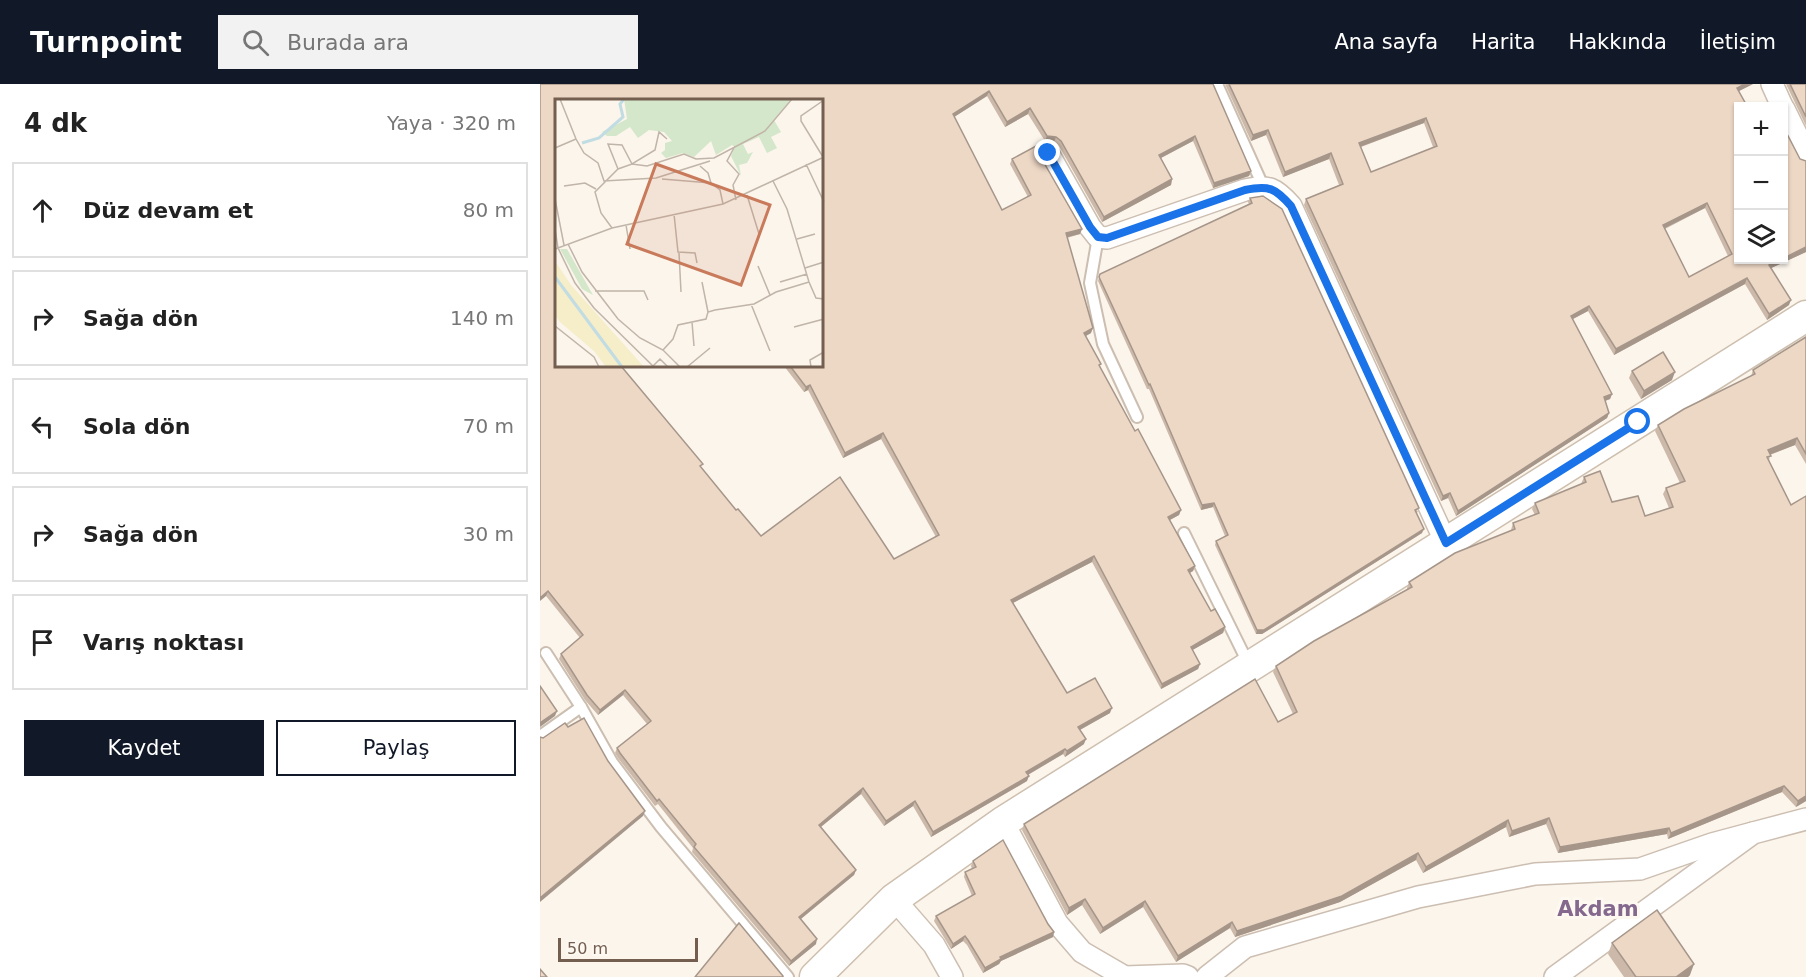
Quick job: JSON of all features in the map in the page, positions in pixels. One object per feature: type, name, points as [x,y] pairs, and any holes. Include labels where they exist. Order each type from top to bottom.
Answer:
[{"type":"street","points":[[1772,84],[1780,102]]},
{"type":"street","points":[[1788,118],[1806,154]]},
{"type":"street","points":[[1048,153],[1098,237],[1107,238],[1245,190],[1263,186],[1278,191],[1291,206],[1446,543]]},
{"type":"street","points":[[815,977],[894,899],[1003,822],[1806,316]]},
{"type":"street","points":[[1207,977],[1245,947],[1418,897],[1535,874],[1640,868],[1712,844],[1806,819]]},
{"type":"street","points":[[1003,822],[1057,923],[1082,952],[1125,977],[1183,975],[1188,977]]},
{"type":"street","points":[[1555,977],[1753,832]]},
{"type":"street","points":[[894,899],[934,945],[952,977]]},
{"type":"lane","points":[[1217,84],[1263,186]]},
{"type":"lane","points":[[1098,237],[1090,284],[1092,294],[1103,344],[1137,417]]},
{"type":"lane","points":[[1184,533],[1250,666]]},
{"type":"lane","points":[[546,653],[581,707],[612,762],[661,827],[788,977]]},
{"type":"lane","points":[[540,736],[581,707]]},
{"type":"building","points":[[540,84],[1213,84],[1251,171],[1214,183],[1195,136],[1159,155],[1172,179],[1104,217],[1061,141],[1056,137],[1047,136],[1030,108],[1007,122],[989,91],[953,114],[1002,210],[1031,195],[1012,159],[1038,145],[1039,154],[1082,229],[1066,233],[1093,328],[1084,333],[1135,431],[1138,429],[1181,510],[1168,517],[1195,566],[1188,570],[1211,611],[1215,609],[1225,627],[1191,647],[1200,664],[1162,684],[1094,556],[1011,600],[1067,693],[1095,678],[1112,708],[1078,727],[1086,739],[1026,772],[1029,776],[933,832],[915,801],[886,821],[863,788],[819,825],[856,870],[799,917],[817,939],[791,961],[694,847],[696,844],[659,799],[657,801],[620,753],[617,748],[651,721],[625,690],[600,710],[587,695],[561,654],[583,635],[548,591],[540,598]]},
{"type":"building","points":[[1229,84],[1745,84],[1737,88],[1745,102],[1734,102],[1734,264],[1771,264],[1769,265],[1791,300],[1769,314],[1747,278],[1616,349],[1589,306],[1571,316],[1612,394],[1604,397],[1609,413],[1458,511],[1450,493],[1443,496],[1306,199],[1343,184],[1331,153],[1285,172],[1268,130],[1253,135]],"holes":[[[1426,118],[1437,146],[1371,172],[1359,143]],[[1707,203],[1732,254],[1689,277],[1663,225]]]},
{"type":"building","points":[[1790,84],[1806,84],[1806,117]]},
{"type":"building","points":[[1788,136],[1800,159],[1806,161],[1806,247],[1788,256]]},
{"type":"building","points":[[1263,196],[1282,209],[1419,508],[1415,510],[1424,529],[1264,630],[1257,630],[1216,541],[1228,535],[1214,503],[1202,505],[1150,384],[1099,277],[1100,274],[1252,203],[1250,198]]},
{"type":"building","points":[[1806,337],[1806,454],[1797,438],[1768,450],[1771,456],[1767,457],[1791,505],[1806,496],[1806,796],[1798,801],[1784,786],[1671,833],[1669,828],[1560,847],[1549,818],[1512,831],[1508,820],[1426,867],[1418,853],[1342,896],[1237,931],[1232,922],[1178,956],[1145,901],[1103,928],[1085,899],[1069,908],[1024,824],[1255,679],[1278,722],[1297,712],[1276,666],[1314,641],[1412,587],[1409,582],[1455,553],[1515,529],[1513,523],[1539,513],[1535,503],[1586,482],[1584,477],[1600,471],[1612,502],[1638,496],[1645,516],[1673,507],[1666,488],[1685,481],[1658,425],[1684,409],[1755,374],[1753,370]]},
{"type":"building","points":[[1663,352],[1675,372],[1644,391],[1632,371]]},
{"type":"building","points":[[540,686],[557,711],[540,723]]},
{"type":"building","points":[[584,718],[608,761],[645,811],[540,898],[540,737],[543,738],[565,723],[568,727]]},
{"type":"building","points":[[1003,840],[1054,932],[1000,957],[1001,959],[985,968],[965,936],[953,944],[936,916],[975,894],[965,872],[976,867],[973,861]]},
{"type":"building","points":[[1657,910],[1694,964],[1676,977],[1636,977],[1612,943]]},
{"type":"building","points":[[739,923],[783,977],[695,977]]},
{"type":"building","points":[[540,969],[547,977],[540,977]]},
{"type":"district","name":"Akdam","points":[[1598,909]]},
{"type":"route","points":[[1048,153],[1098,237],[1107,238],[1245,190],[1263,186],[1278,191],[1291,206],[1446,543],[1638,422]]}]
